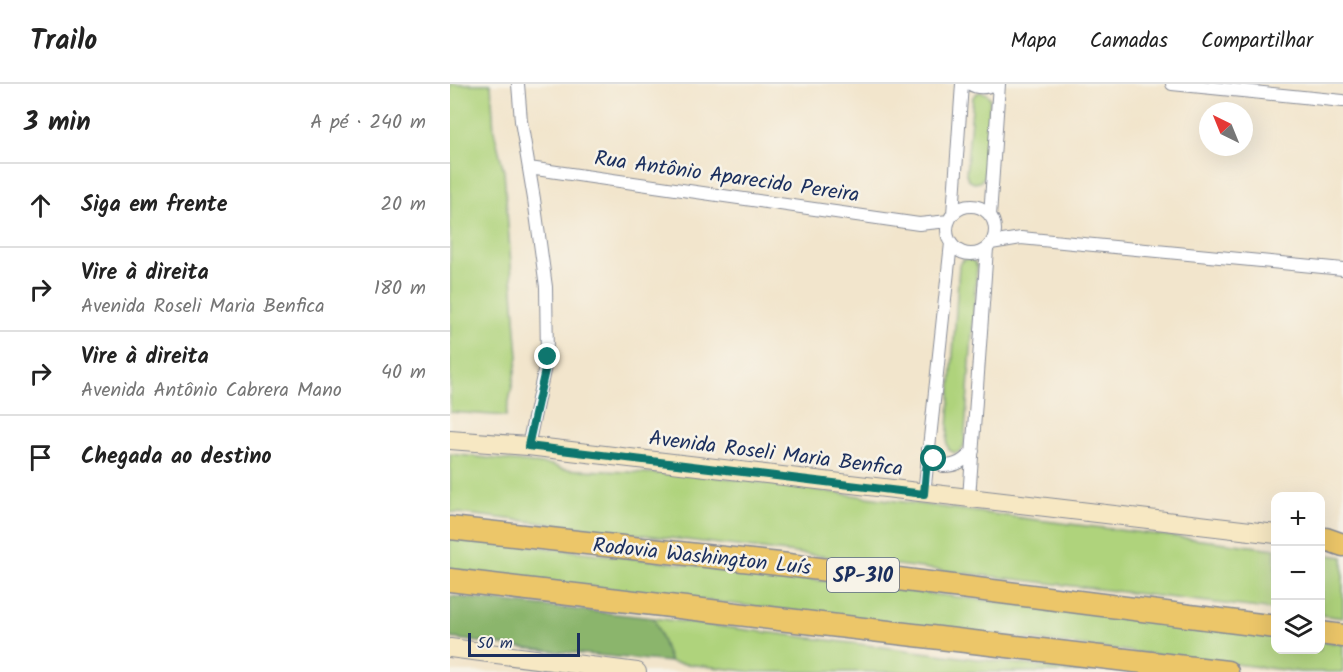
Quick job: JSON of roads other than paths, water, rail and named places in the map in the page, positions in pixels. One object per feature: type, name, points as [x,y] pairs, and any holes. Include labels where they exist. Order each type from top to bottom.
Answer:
[{"type":"highway","name":"Rodovia Washington Luís","points":[[450,528],[788,565],[1271,626]]},
{"type":"highway","points":[[450,580],[1225,672]]},
{"type":"highway","points":[[1325,634],[1343,636]]},
{"type":"main road","name":"Avenida Roseli Maria Benfica","points":[[450,440],[528,446],[1271,534]]},
{"type":"main road","points":[[450,648],[637,672]]},
{"type":"street","points":[[518,84],[521,122],[546,287],[548,357],[528,446]]},
{"type":"street","points":[[924,494],[962,84]]},
{"type":"street","points":[[970,84],[980,88],[994,84]]},
{"type":"street","points":[[969,498],[989,246],[995,232],[992,221],[999,84]]},
{"type":"street","points":[[1172,84],[1343,101]]},
{"type":"street","name":"Rua Antônio Aparecido Pereira","points":[[529,168],[920,224],[951,218]]},
{"type":"street","points":[[951,218],[965,207],[979,207],[992,221],[1021,238]]},
{"type":"street","name":"Rua Antônio Aparecido Pereira","points":[[920,224],[949,240]]},
{"type":"street","points":[[949,240],[961,252],[968,254],[981,252],[989,246],[1021,238],[1343,269]]},
{"type":"street","points":[[928,449],[934,459],[944,466],[952,466],[964,460],[973,451]]}]
